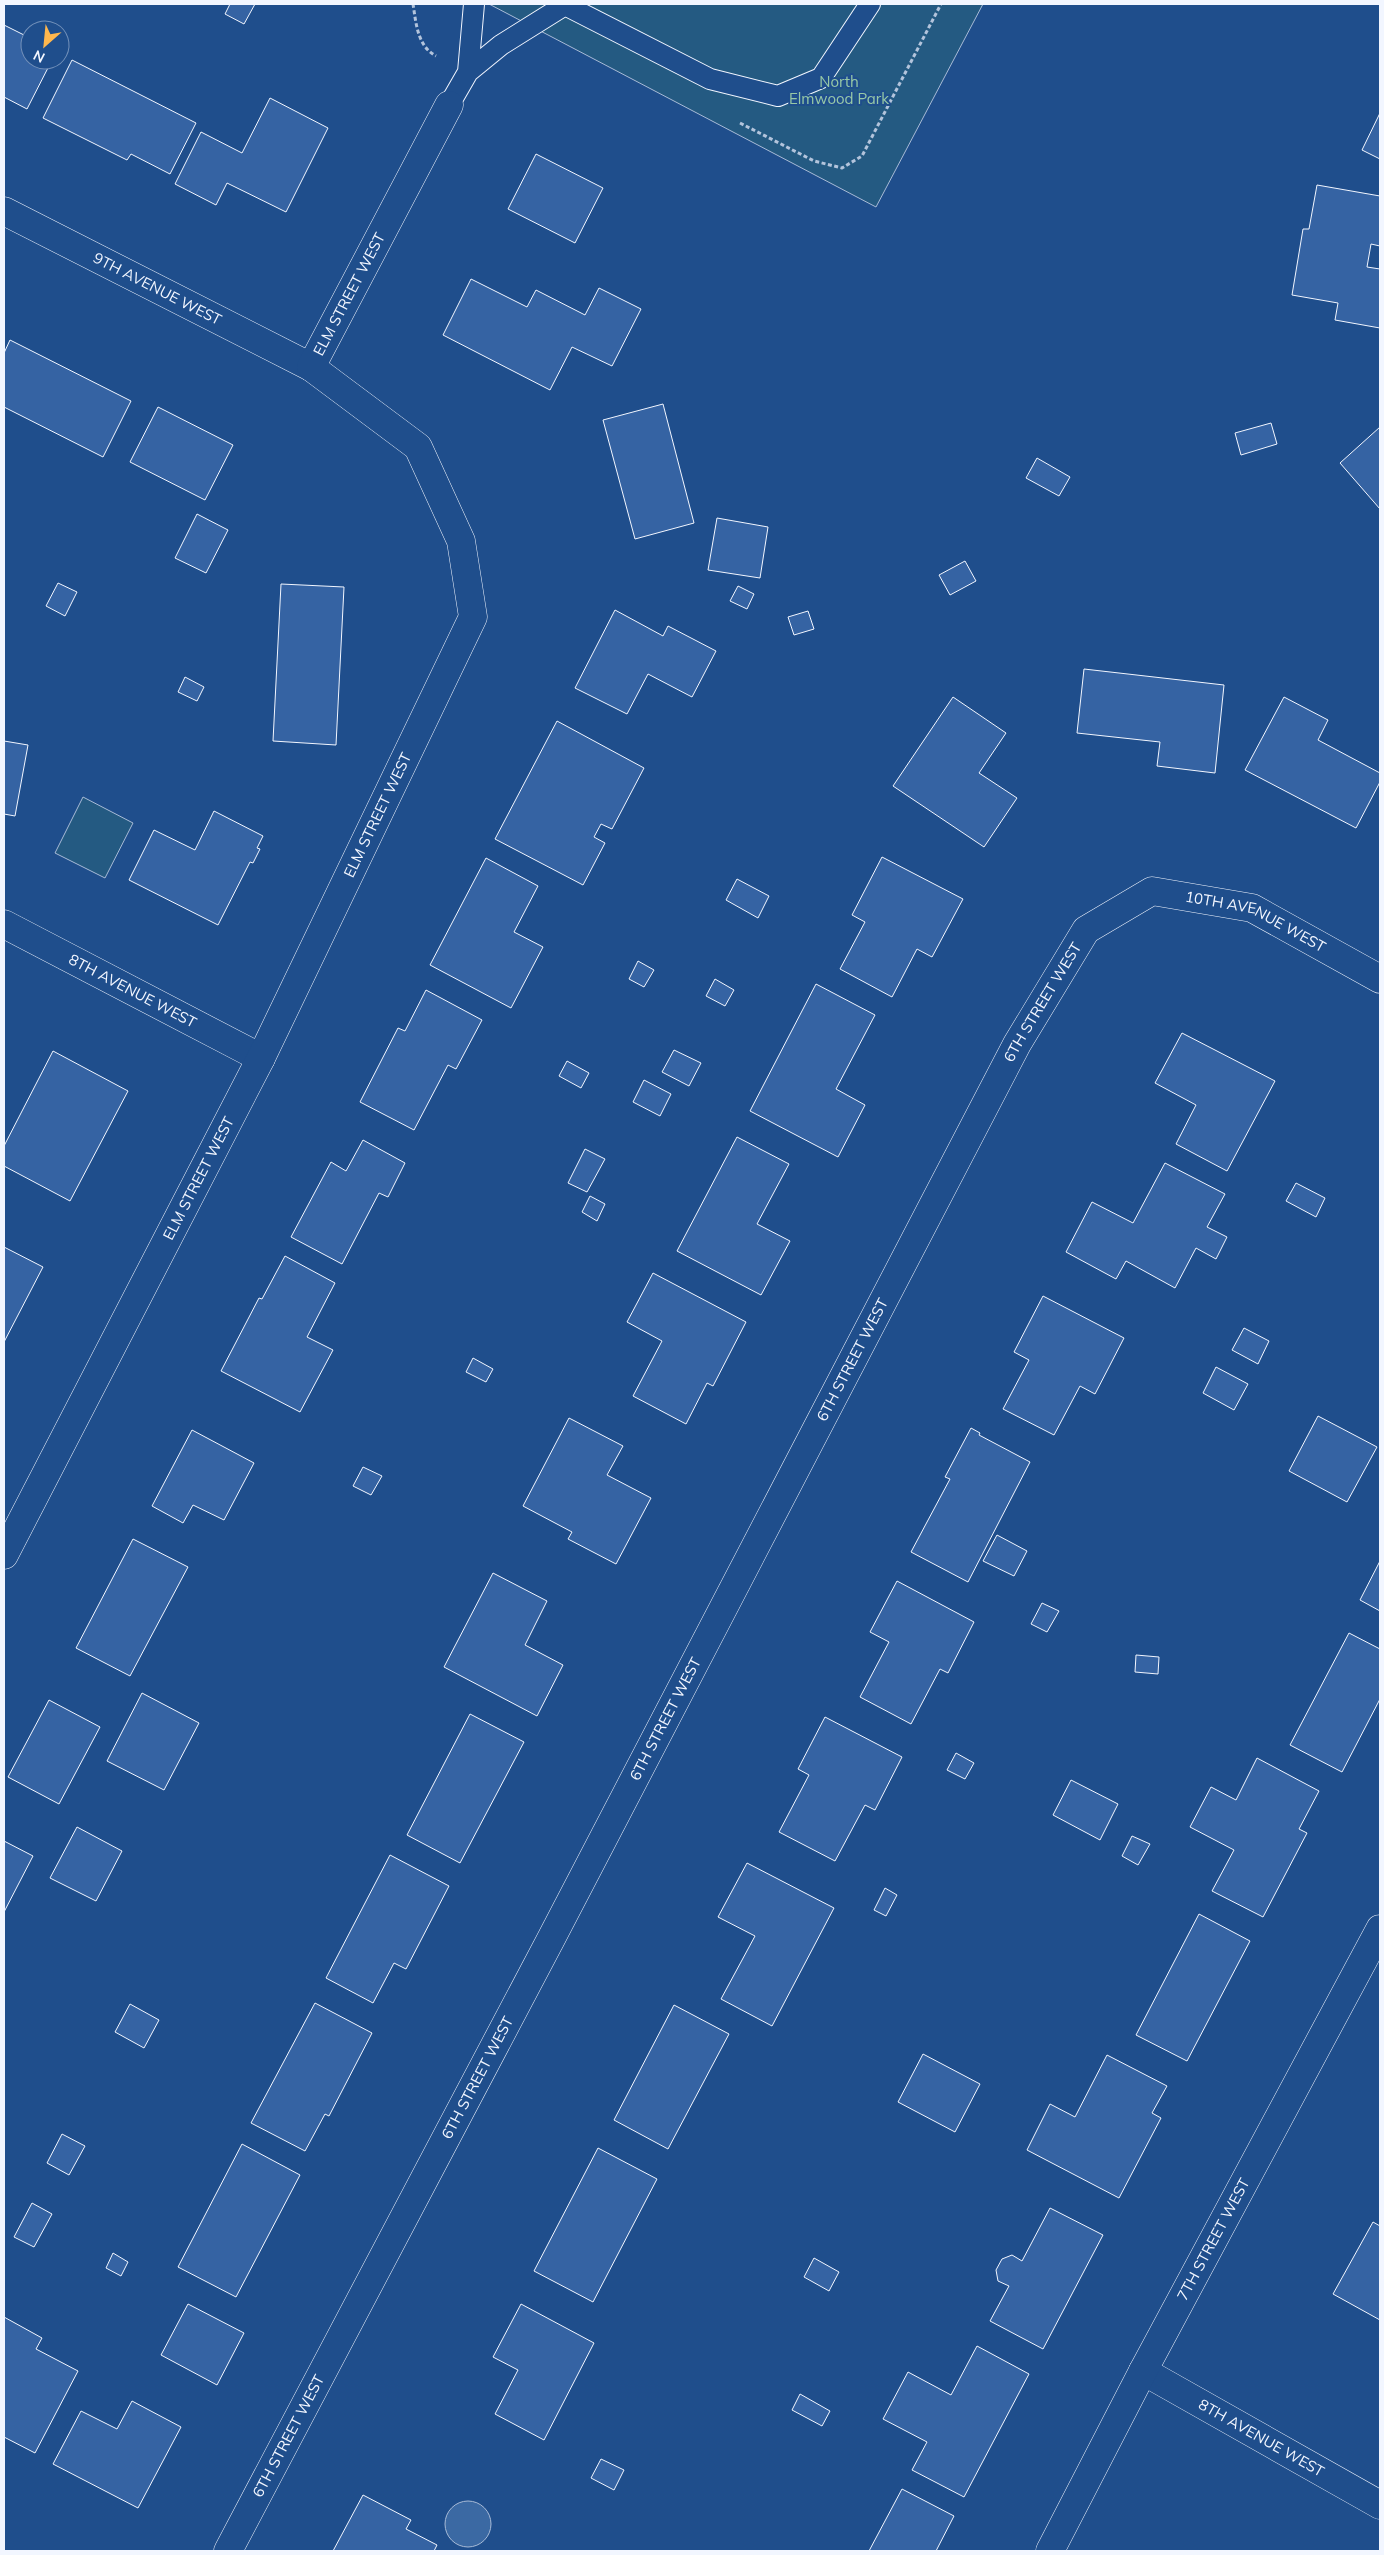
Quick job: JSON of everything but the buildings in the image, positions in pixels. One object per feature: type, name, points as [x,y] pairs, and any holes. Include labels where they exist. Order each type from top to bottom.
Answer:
[{"type":"street","name":"ELM STREET WEST","points":[[4,1555],[261,1058],[473,617],[461,541],[418,447],[311,367],[449,105]]},
{"type":"street","name":"9TH AVENUE WEST","points":[[4,211],[311,367]]},
{"type":"street","name":"10TH AVENUE WEST","points":[[1126,906],[1152,891],[1252,908],[1380,979]]},
{"type":"street","name":"6TH STREET WEST","points":[[228,2551],[552,1937],[1017,1044],[1086,930],[1126,906]]},
{"type":"street","name":"8TH AVENUE WEST","points":[[4,924],[261,1058]]},
{"type":"street","name":"7TH STREET WEST","points":[[1050,2551],[1143,2371],[1380,1929]]},
{"type":"street","name":"8TH AVENUE WEST","points":[[1143,2371],[1380,2505]]},
{"type":"lane","points":[[468,72],[474,4]]},
{"type":"lane","points":[[449,105],[468,72],[501,45],[564,4],[710,79],[778,96],[821,78],[870,4]]},
{"type":"path","points":[[413,4],[419,36],[431,54],[468,72]]},
{"type":"green space","name":"North Elmwood Park","points":[[489,4],[983,4],[876,207]]},
{"type":"green space","points":[[83,797],[133,823],[105,878],[55,853]]},
{"type":"shaded area","points":[[468,2501],[481,2505],[487,2511],[491,2524],[487,2537],[481,2543],[468,2547],[455,2543],[449,2537],[445,2524],[449,2511],[455,2505]]}]
